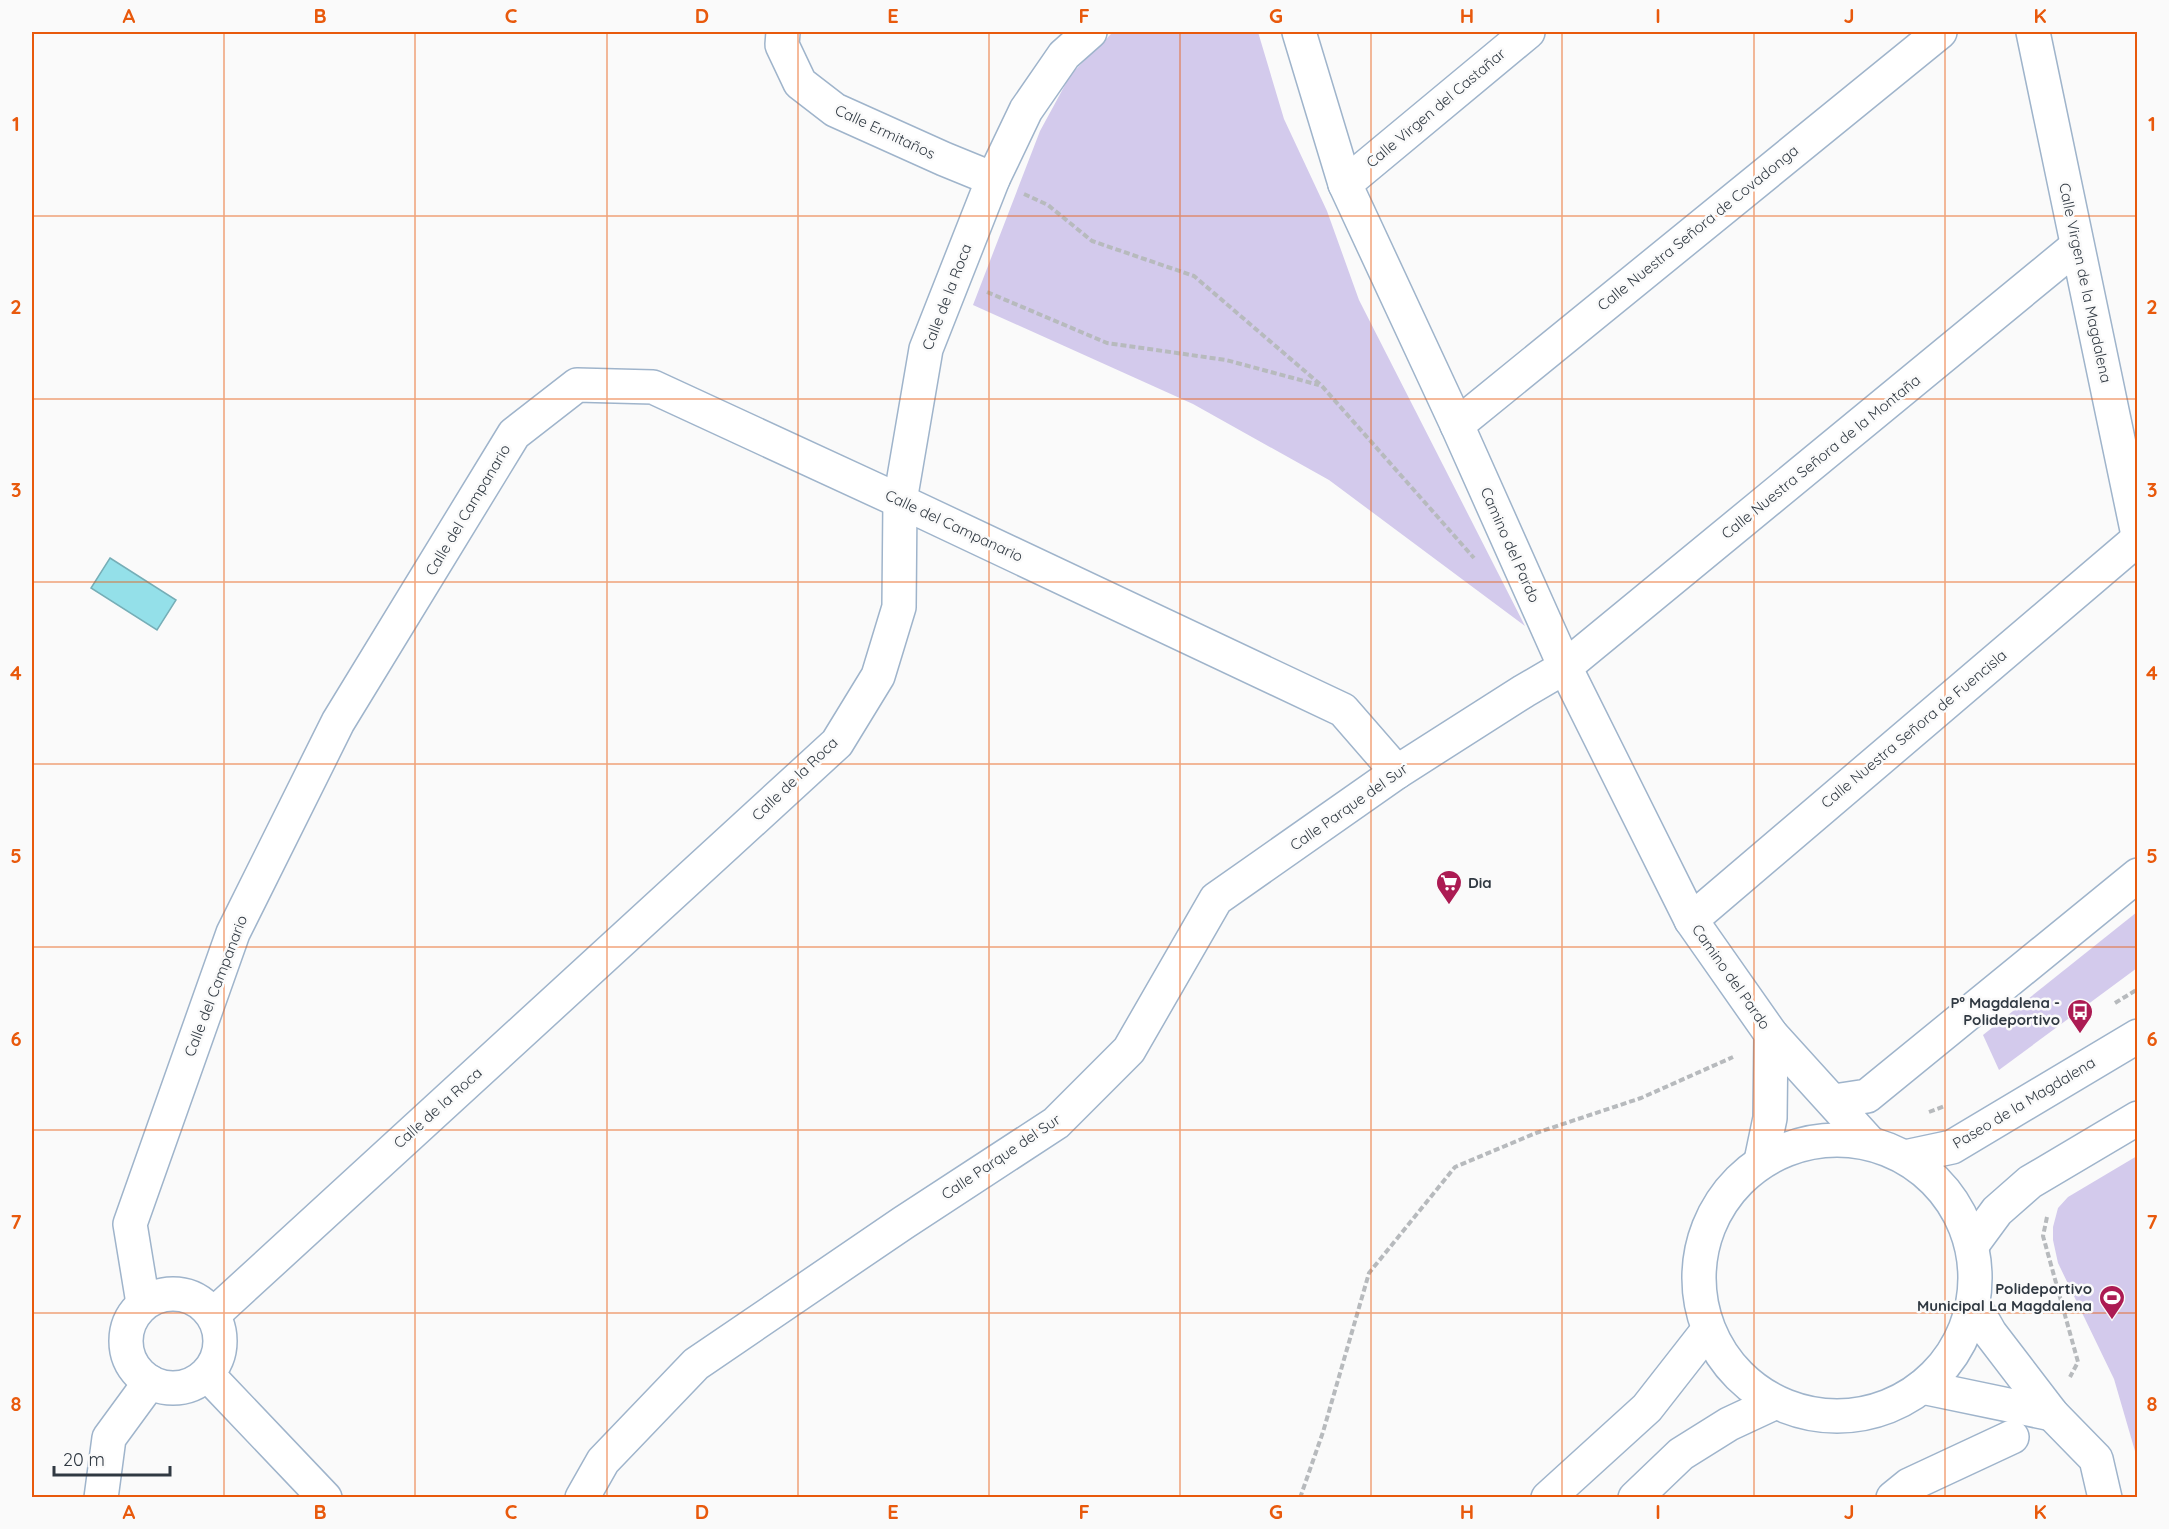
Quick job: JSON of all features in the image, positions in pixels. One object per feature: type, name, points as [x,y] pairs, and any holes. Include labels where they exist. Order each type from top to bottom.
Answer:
[{"type":"street","name":"Calle Ermitaños","points":[[783,32],[782,45],[800,83],[835,110],[993,179]]},
{"type":"street","name":"Calle de la Roca","points":[[213,1315],[837,743],[878,676],[899,607],[900,501],[926,349],[993,179],[1026,110],[1064,55],[1090,32]]},
{"type":"street","name":"Camino del Pardo","points":[[1299,32],[1345,184],[1565,667],[1691,920],[1772,1034],[1869,1142]]},
{"type":"street","name":"Calle Virgen del Castañar","points":[[1345,184],[1528,32]]},
{"type":"street","name":"Calle Nuestra Señora de Covadonga","points":[[1457,426],[1940,32]]},
{"type":"street","name":"Calle Virgen de la Magdalena","points":[[2033,32],[2138,537]]},
{"type":"street","name":"Calle Nuestra Señora de la Montaña","points":[[1565,667],[2077,246]]},
{"type":"street","name":"Calle del Campanario","points":[[143,1303],[130,1224],[233,933],[338,722],[514,434],[577,385],[653,387],[1343,710],[1397,772]]},
{"type":"street","name":"Calle Nuestra Señora de Fuencisla","points":[[1691,920],[2138,537]]},
{"type":"street","name":"Calle Parque del Sur","points":[[582,1497],[603,1461],[696,1364],[893,1229],[1056,1123],[1129,1050],[1215,899],[1397,772],[1565,667]]},
{"type":"street","points":[[1834,1101],[1868,1096],[2138,875]]},
{"type":"street","name":"Camino del Pardo","points":[[1761,1161],[1770,1118],[1772,1034]]},
{"type":"street","name":"Paseo de la Magdalena","points":[[1905,1156],[1952,1147],[2138,1036]]},
{"type":"street","points":[[1972,1245],[1997,1210],[2030,1182],[2138,1118]]},
{"type":"street","points":[[1832,1139],[1869,1142],[1905,1156],[1928,1173],[1948,1194],[1962,1218],[1972,1245],[1976,1274],[1973,1303],[1963,1335],[1945,1364],[1922,1387],[1888,1407],[1851,1416],[1812,1415],[1774,1403],[1747,1384],[1724,1360],[1708,1330],[1698,1283],[1704,1236],[1726,1194],[1761,1161],[1795,1145],[1832,1139]]},
{"type":"street","points":[[173,1292],[203,1303],[213,1315],[219,1330],[220,1346],[216,1361],[207,1374],[194,1383],[179,1388],[164,1388],[137,1373],[124,1344],[126,1329],[133,1314],[143,1303],[157,1295],[173,1292]]},
{"type":"street","points":[[1973,1303],[1990,1333],[2052,1414],[2096,1459],[2105,1497]]},
{"type":"street","points":[[1548,1497],[1647,1408],[1708,1330]]},
{"type":"street","points":[[207,1374],[325,1497]]},
{"type":"street","points":[[101,1497],[109,1438],[150,1382]]},
{"type":"street","points":[[1922,1387],[2052,1414]]},
{"type":"street","points":[[1635,1497],[1681,1454],[1729,1424],[1774,1403]]},
{"type":"street","points":[[1893,1497],[1909,1485],[2012,1437]]},
{"type":"path","points":[[993,179],[1048,205],[1092,241],[1194,276],[1321,385],[1475,559]]},
{"type":"path","points":[[954,278],[1107,343],[1226,360],[1321,385]]},
{"type":"path","points":[[1300,1497],[1323,1432],[1369,1273],[1455,1167],[1536,1133],[1641,1098],[1734,1056]]},
{"type":"path","points":[[2047,1216],[2043,1236],[2071,1337]]},
{"type":"shaded area","points":[[1113,32],[1258,32],[1284,119],[1327,211],[1359,300],[1525,626],[1329,480],[1193,404],[973,305],[1040,131],[1071,74]]},
{"type":"shaded area","points":[[2137,912],[2137,968],[1999,1070],[1983,1035]]},
{"type":"shaded area","name":"Polideportivo Municipal La Magdalena","points":[[2137,1156],[2137,1458],[2114,1379],[2058,1263],[2053,1227],[2058,1208],[2068,1197]]},
{"type":"water","points":[[110,558],[176,600],[157,630],[91,588]]},
{"type":"place","name":"Dia","points":[[1449,906]]},
{"type":"place","name":"Pº Magdalena - Polideportivo","points":[[2080,1035]]},
{"type":"place","name":"Polideportivo Municipal La Magdalena","points":[[2112,1321]]}]
